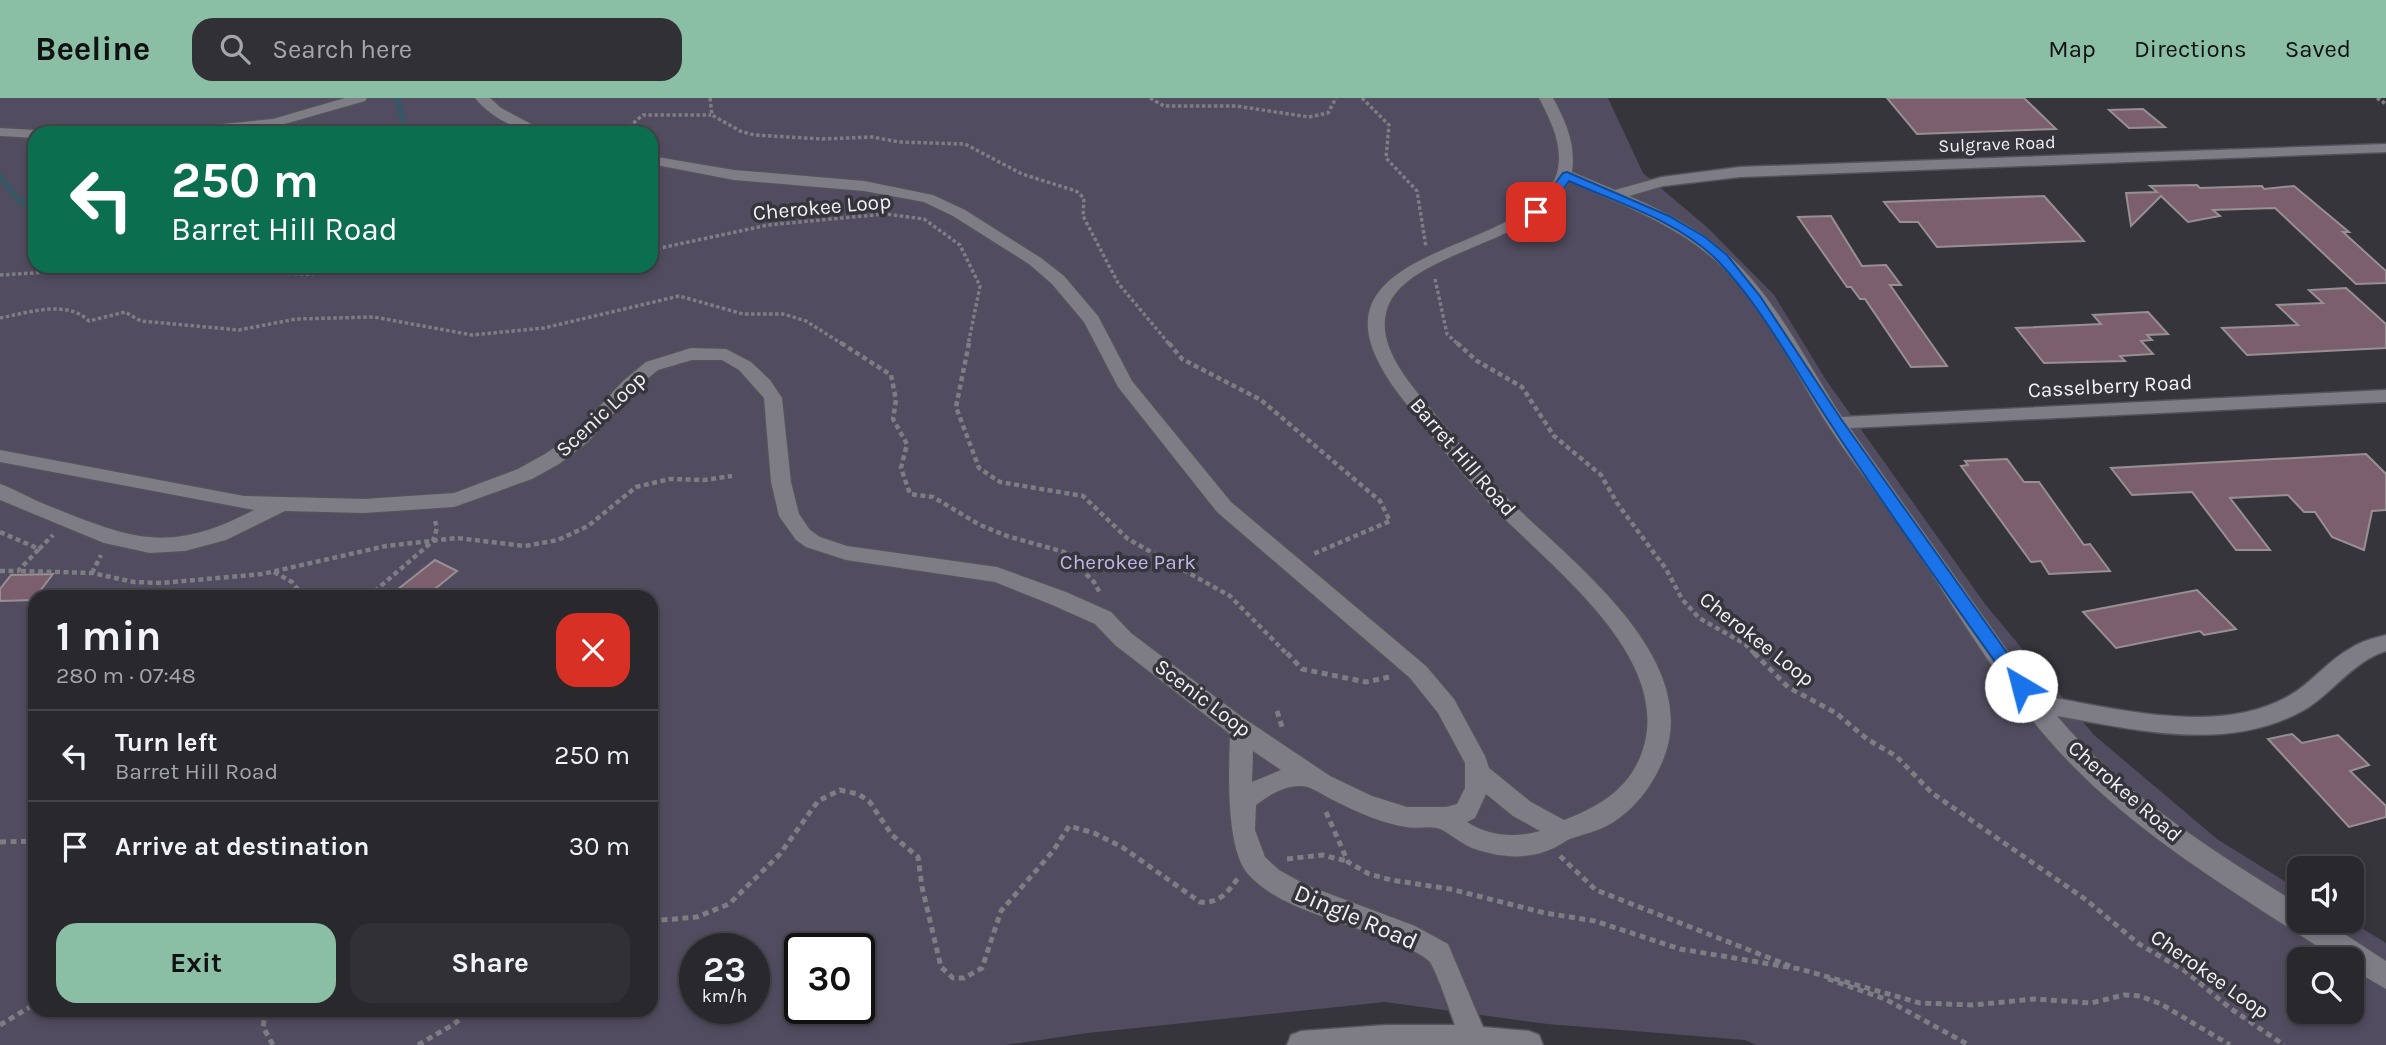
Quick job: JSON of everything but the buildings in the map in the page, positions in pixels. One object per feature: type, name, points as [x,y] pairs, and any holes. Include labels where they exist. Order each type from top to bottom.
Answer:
[{"type":"street","points":[[296,117],[317,98]]},
{"type":"street","points":[[251,126],[296,117],[360,98]]},
{"type":"street","points":[[482,98],[496,111],[527,126]]},
{"type":"street","points":[[1546,98],[1558,119],[1566,142],[1567,176]]},
{"type":"street","points":[[0,132],[28,134]]},
{"type":"street","name":"Sulgrave Road","points":[[1612,195],[1661,182],[1740,172],[2386,148]]},
{"type":"street","points":[[658,161],[734,175],[864,187],[928,198],[958,213],[1035,261],[1058,280],[1092,320],[1124,383],[1224,507],[1418,672],[1446,706],[1477,763],[1478,773],[1477,788],[1466,811],[1446,818]]},
{"type":"street","name":"Barret Hill Road","points":[[1446,818],[1455,830],[1472,839],[1518,845],[1581,827],[1605,815],[1639,785],[1654,758],[1658,743],[1660,708],[1655,686],[1636,648],[1610,614],[1493,495],[1390,369],[1379,343],[1377,323],[1382,298],[1398,279],[1536,212],[1547,204],[1567,176]]},
{"type":"street","name":"Cherokee Road","points":[[1567,176],[1665,219],[1700,240],[1722,258],[1756,299],[1836,423],[1913,529],[1983,635],[2034,703],[2080,757],[2156,823],[2287,911]]},
{"type":"street","name":"Scenic Loop","points":[[0,456],[244,503],[364,506],[433,502],[475,494],[525,474],[552,459],[587,432],[635,379],[652,366],[691,354],[726,355],[746,366],[764,384],[773,398],[785,501],[789,516],[803,535],[829,549],[997,575],[1058,597],[1103,618],[1123,639],[1309,778],[1374,810],[1411,818],[1446,818]]},
{"type":"street","name":"Casselberry Road","points":[[1836,423],[2386,396]]},
{"type":"street","points":[[0,492],[27,506],[103,535],[149,546],[205,540],[249,523],[281,504]]},
{"type":"street","points":[[2034,703],[2133,720],[2203,725],[2238,723],[2270,717],[2297,703],[2350,657],[2386,643]]},
{"type":"street","points":[[1242,729],[1240,785],[1244,800],[1243,830],[1255,864]]},
{"type":"street","points":[[1478,773],[1553,836]]},
{"type":"street","points":[[1244,800],[1265,784],[1284,777],[1309,778]]},
{"type":"street","name":"Dingle Road","points":[[1255,864],[1270,878],[1297,893],[1406,935],[1438,953],[1474,1038]]},
{"type":"street","name":"Cherokee Road","points":[[2320,933],[2386,976]]},
{"type":"street","points":[[1301,1045],[1350,1039],[1474,1038],[1529,1045]]},
{"type":"path","points":[[1150,98],[1164,106],[1236,106],[1309,117],[1328,113],[1336,98]]},
{"type":"path","name":"Cherokee Loop","points":[[1362,98],[1389,125],[1386,158],[1417,191],[1420,222],[1447,334],[1477,361],[1521,387],[1554,436],[1601,475],[1617,503],[1637,526],[1666,569],[1682,600],[1699,618],[1745,644],[1788,687],[1836,713],[1867,739],[1896,756],[1932,793],[2085,899],[2139,944],[2185,971],[2230,1008],[2284,1045]]},
{"type":"path","points":[[2377,98],[2386,104]]},
{"type":"path","points":[[632,126],[643,115],[712,115]]},
{"type":"path","name":"Cherokee Loop","points":[[658,249],[768,225],[885,214],[924,219],[960,245],[980,286],[956,407],[979,468],[1000,482],[1083,496],[1128,539],[1230,596],[1302,669],[1366,681],[1418,672]]},
{"type":"path","points":[[0,275],[33,273]]},
{"type":"path","points":[[275,273],[327,273]]},
{"type":"path","points":[[21,571],[92,573],[134,582],[162,583],[273,572],[387,546],[433,541],[478,539],[525,546],[545,543],[588,526],[611,504],[636,487],[670,479],[704,480],[732,476]]},
{"type":"path","points":[[376,590],[433,541],[438,528],[433,502]]},
{"type":"path","points":[[0,571],[18,571],[70,522]]},
{"type":"path","points":[[0,532],[39,549]]},
{"type":"path","points":[[273,572],[292,582],[298,590]]},
{"type":"path","points":[[1309,778],[1315,797],[1333,822],[1348,862]]},
{"type":"path","points":[[658,921],[697,917],[729,904],[780,854],[818,801],[840,790],[858,794],[869,801],[892,835],[918,857],[922,887],[941,967],[945,974],[957,979],[976,973],[986,962],[997,917],[1048,860],[1069,826],[1090,831],[1134,856],[1197,902],[1220,900],[1241,873],[1255,864],[1313,855],[1348,862],[1368,874],[1391,880],[1450,889],[1545,913],[1595,921],[1680,949],[1800,969],[1920,1003],[1973,1005],[2034,999],[2091,1003],[2124,995],[2140,996],[2161,1004],[2230,1045]]},
{"type":"path","points":[[1553,836],[1597,890],[1885,999],[1969,1045]]},
{"type":"path","points":[[0,842],[28,841]]},
{"type":"path","points":[[0,1025],[28,1008]]},
{"type":"path","points":[[264,1017],[262,1027],[273,1045]]},
{"type":"path","points":[[418,1045],[462,1017]]},
{"type":"green space","name":"Cherokee Park","points":[[0,98],[1608,98],[1643,173],[1709,229],[1774,295],[1826,380],[1985,604],[2094,735],[2217,839],[2287,883],[2287,933],[2364,933],[2364,930],[2386,943],[2386,1045],[1756,1045],[1745,1040],[1547,1024],[1385,1002],[1088,1033],[1005,1045],[0,1045]]},
{"type":"waterway","points":[[397,98],[404,126]]},
{"type":"waterway","points":[[0,176],[18,200],[28,205]]},
{"type":"route","points":[[1536,212],[1547,204],[1567,176],[1665,219],[1700,240],[1722,258],[1756,299],[1836,423],[2021,686]]}]
